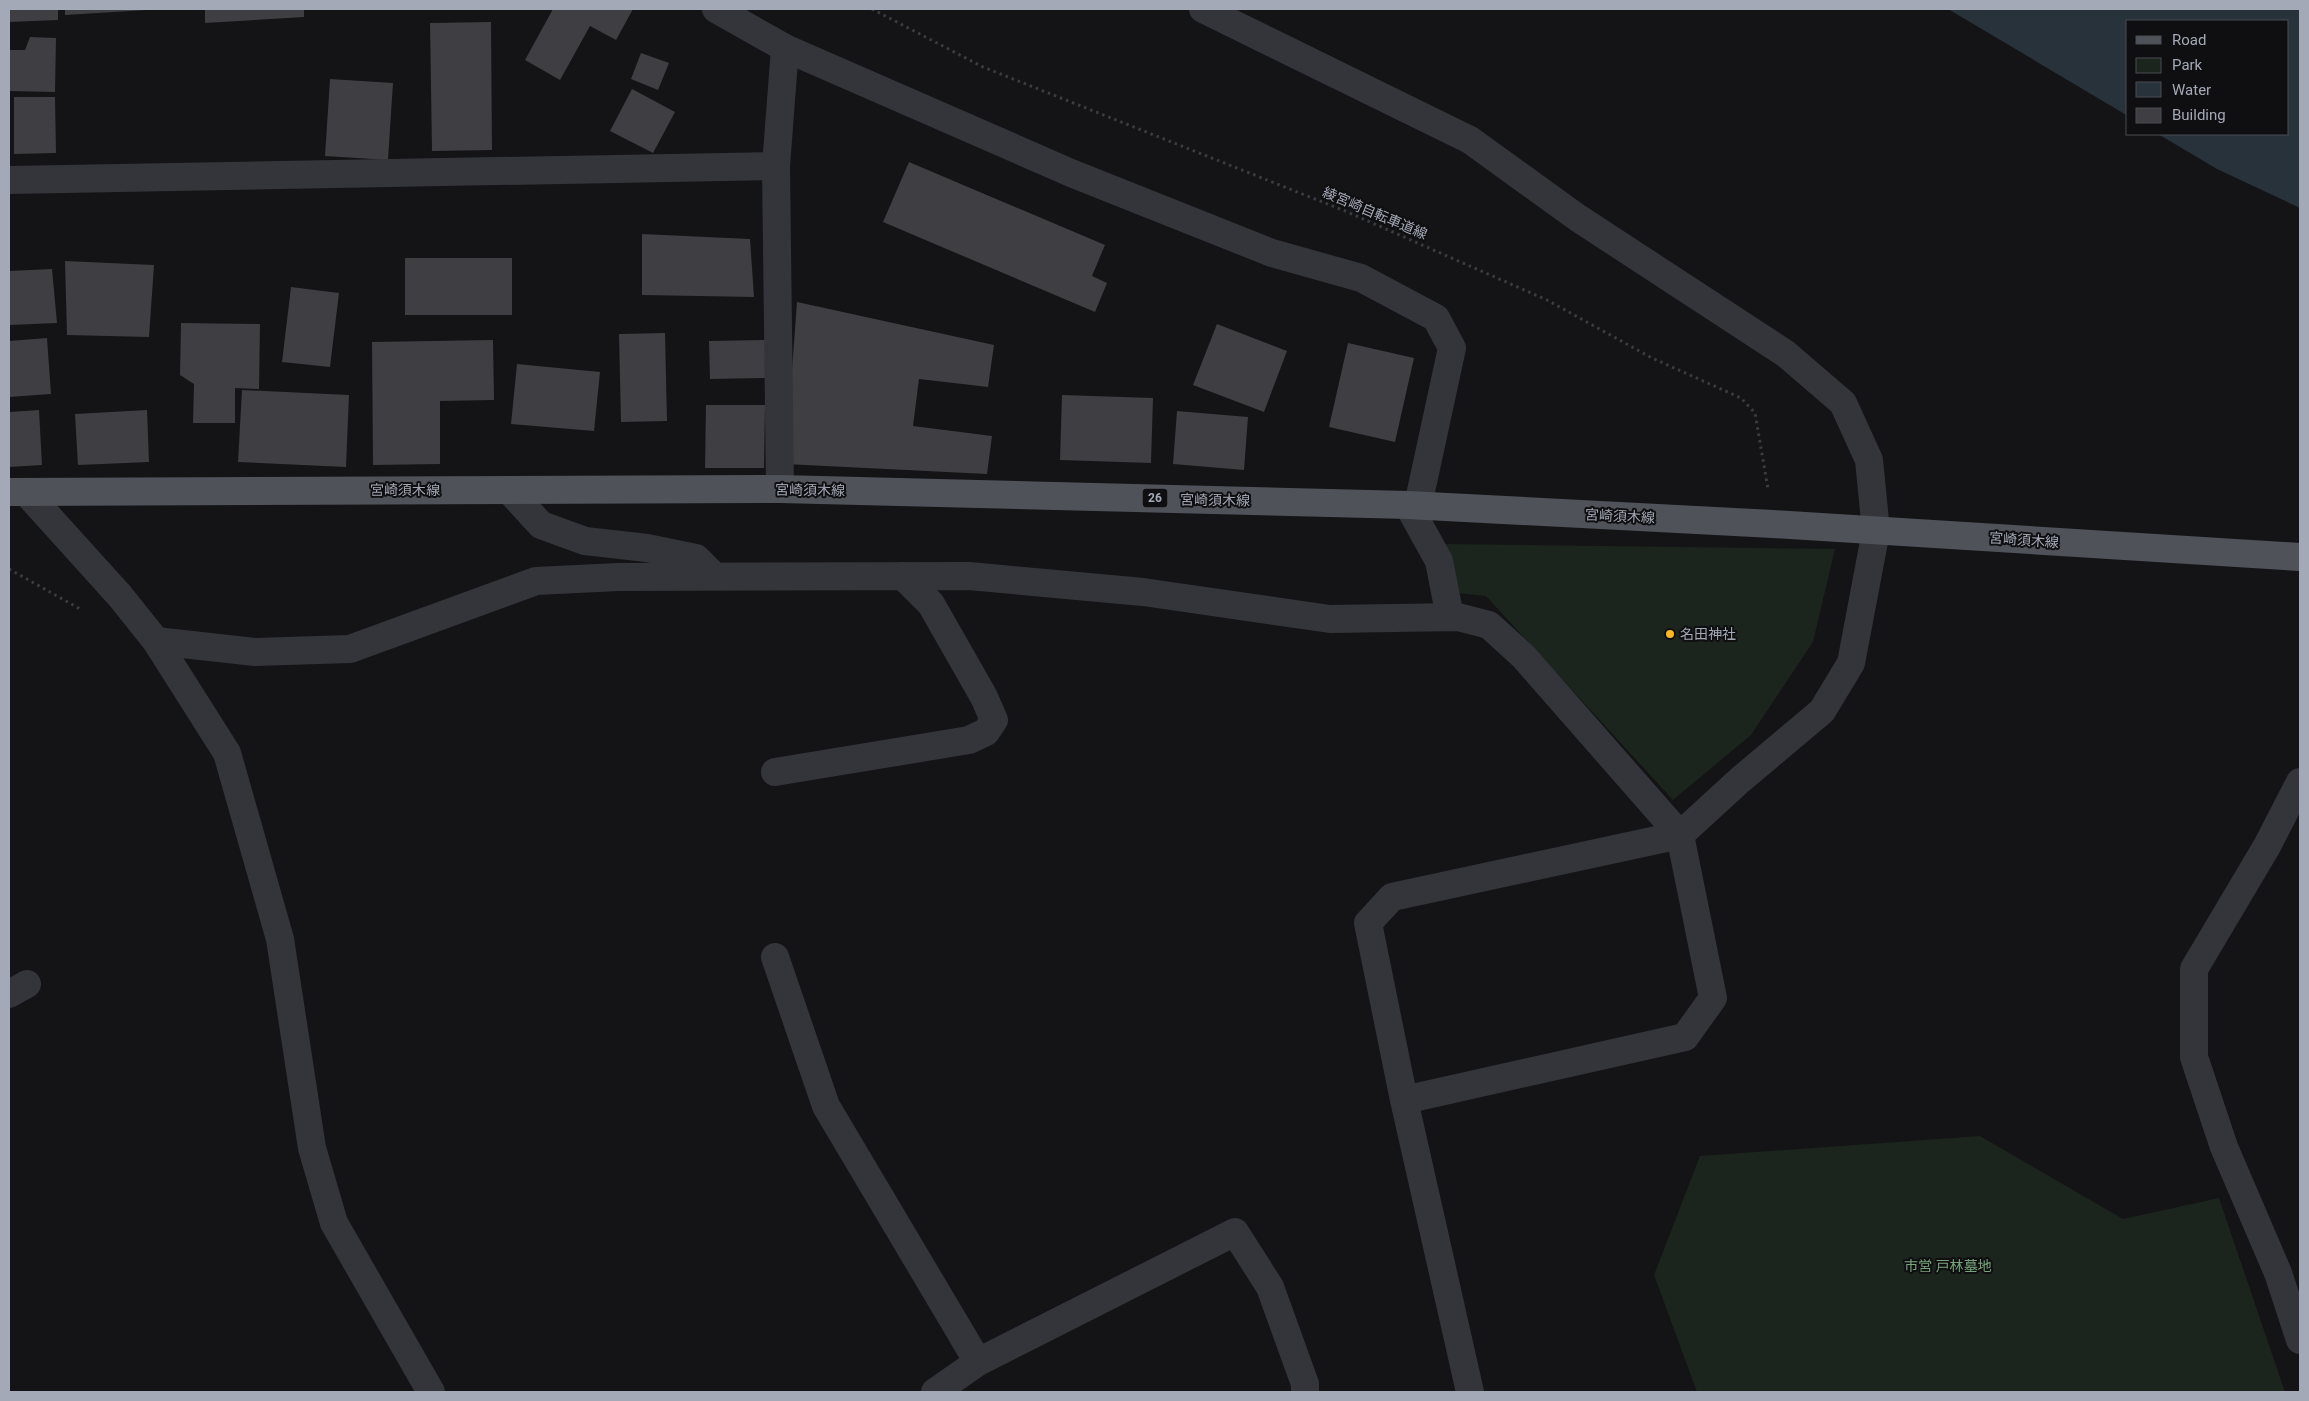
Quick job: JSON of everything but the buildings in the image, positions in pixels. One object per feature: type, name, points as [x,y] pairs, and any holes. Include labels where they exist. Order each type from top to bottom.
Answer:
[{"type":"main road","name":"宮崎須木線","points":[[18,492],[780,489],[1413,505],[1773,524],[2300,558]]},
{"type":"street","points":[[716,9],[785,48],[1080,176],[1272,253],[1361,278],[1436,318],[1452,348],[1413,505],[1439,561],[1450,617]]},
{"type":"street","points":[[1203,9],[1470,140],[1578,218],[1786,354],[1843,403],[1869,460],[1876,531],[1852,663],[1822,711],[1740,780],[1680,835],[1392,897],[1368,923],[1404,1100],[1470,1392]]},
{"type":"street","points":[[780,489],[776,166],[785,48]]},
{"type":"street","points":[[9,180],[776,166]]},
{"type":"street","points":[[509,490],[541,525],[585,541],[647,548],[696,558],[714,576]]},
{"type":"street","points":[[18,492],[120,596],[156,641],[227,753],[280,939],[312,1148],[334,1223],[431,1392]]},
{"type":"street","points":[[775,772],[969,740],[986,732],[994,720],[984,696],[932,604],[903,576]]},
{"type":"street","points":[[156,641],[254,652],[350,649],[536,581],[618,577],[969,576],[1143,592],[1330,619],[1458,617],[1489,625],[1524,657],[1680,835],[1713,998],[1685,1037],[1404,1100]]},
{"type":"street","points":[[2300,782],[2267,846],[2194,969],[2194,1057],[2224,1147],[2278,1273],[2300,1340]]},
{"type":"street","points":[[775,957],[826,1106],[978,1362]]},
{"type":"street","points":[[935,1392],[978,1362],[1235,1232],[1270,1287],[1305,1384],[1305,1392]]},
{"type":"path","name":"綾宮崎自転車道線","points":[[872,9],[983,67],[1345,211],[1547,300],[1652,358],[1740,398],[1755,413],[1773,524]]},
{"type":"green space","points":[[1446,544],[1835,549],[1813,642],[1751,735],[1673,800],[1486,596],[1457,593]]},
{"type":"green space","name":"市営 戸林墓地","points":[[1980,1136],[2123,1219],[2219,1198],[2285,1392],[1697,1392],[1654,1275],[1700,1156]]},
{"type":"water","points":[[1948,9],[2300,9],[2300,208],[2217,169],[2160,135],[2289,135],[2289,20],[2126,20],[2126,115]]},
{"type":"place","name":"名田神社","points":[[1670,634]]}]
